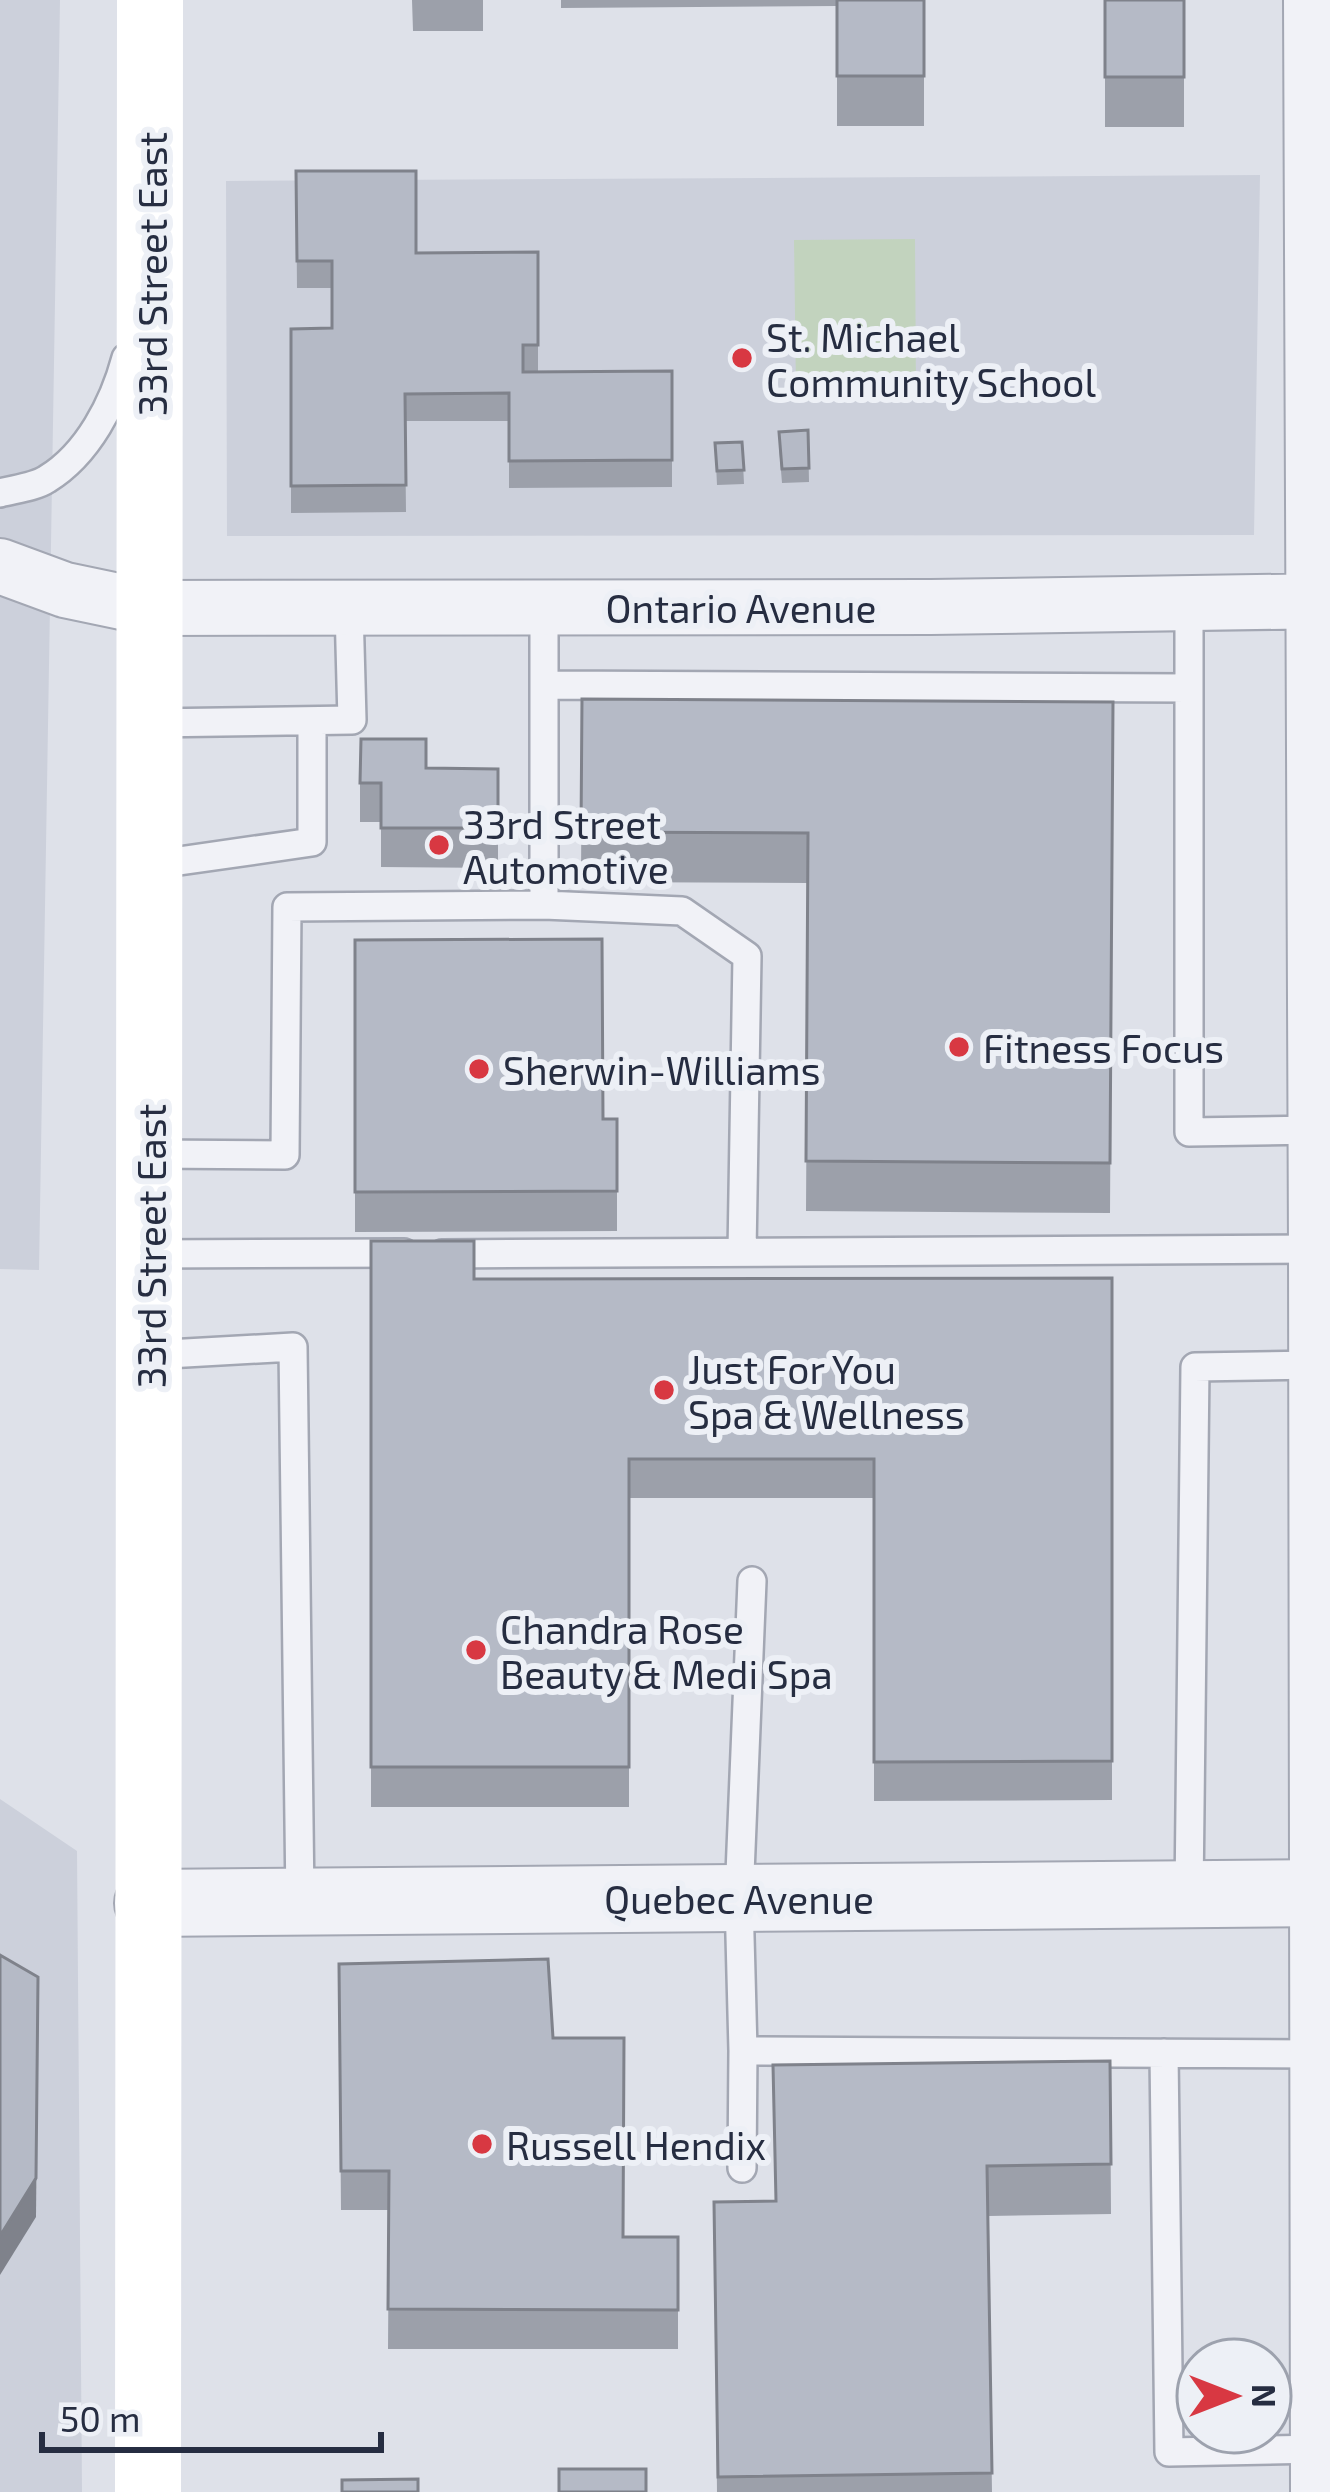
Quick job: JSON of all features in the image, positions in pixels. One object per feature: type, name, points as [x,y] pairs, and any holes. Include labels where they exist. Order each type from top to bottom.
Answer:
[{"type":"main road","name":"33rd Street East","points":[[148,2492],[150,0]]},
{"type":"street","points":[[1312,0],[1323,601],[1316,1130],[1323,1893],[1316,2054],[1318,2470]]},
{"type":"street","name":"Ontario Avenue","points":[[0,566],[65,590],[151,608],[931,607],[1323,601]]},
{"type":"street","name":"Quebec Avenue","points":[[148,1903],[1323,1893]]},
{"type":"lane","points":[[0,493],[45,481],[85,447],[120,383],[151,261]]},
{"type":"lane","points":[[1189,603],[1189,1132],[1316,1130]]},
{"type":"lane","points":[[544,607],[544,905]]},
{"type":"lane","points":[[151,723],[352,720],[349,608]]},
{"type":"lane","points":[[544,686],[1189,688]]},
{"type":"lane","points":[[151,865],[312,842],[312,721]]},
{"type":"lane","points":[[151,1154],[285,1155],[287,907],[544,905],[682,911],[747,956],[742,1252]]},
{"type":"lane","points":[[150,1254],[1316,1249]]},
{"type":"lane","points":[[150,1355],[293,1347],[300,1901]]},
{"type":"lane","points":[[1189,1894],[1195,1367],[1316,1364]]},
{"type":"lane","points":[[742,2168],[739,1898],[752,1581]]},
{"type":"lane","points":[[743,2051],[1316,2054]]},
{"type":"lane","points":[[1164,2053],[1168,2452],[1318,2470]]},
{"type":"shaded area","points":[[0,0],[60,0],[39,1270],[0,1269]]},
{"type":"shaded area","name":"St. Michael Community School","points":[[1260,175],[1254,535],[227,536],[226,181]]},
{"type":"shaded area","points":[[0,1799],[77,1851],[82,2492],[0,2492]]},
{"type":"green space","points":[[915,239],[916,389],[796,390],[794,240]]},
{"type":"building","points":[[837,0],[924,0],[924,76],[837,76]]},
{"type":"building","points":[[1105,0],[1184,0],[1184,77],[1105,77]]},
{"type":"building","name":"St. Michael Community School","points":[[296,171],[416,171],[416,253],[538,252],[538,345],[523,345],[523,372],[672,371],[672,460],[509,461],[509,393],[405,394],[406,485],[291,486],[291,329],[332,328],[332,261],[297,261]]},
{"type":"building","points":[[808,430],[809,468],[782,469],[779,432]]},
{"type":"building","points":[[742,442],[744,470],[717,471],[715,443]]},
{"type":"building","name":"Fitness Focus","points":[[582,699],[1113,702],[1110,1163],[806,1161],[808,833],[581,832]]},
{"type":"building","points":[[361,739],[426,739],[426,768],[498,769],[498,828],[381,828],[381,783],[360,783]]},
{"type":"building","name":"Sherwin-Williams","points":[[602,939],[603,1119],[617,1119],[617,1191],[355,1192],[355,940]]},
{"type":"building","points":[[371,1241],[474,1241],[474,1279],[1112,1278],[1112,1761],[874,1762],[874,1459],[629,1459],[629,1767],[371,1767]]},
{"type":"building","points":[[0,1955],[38,1977],[36,2178],[0,2236]]},
{"type":"building","name":"Russell Hendix","points":[[548,1959],[553,2038],[624,2038],[623,2237],[678,2237],[678,2310],[388,2309],[389,2171],[341,2171],[339,1964]]},
{"type":"building","points":[[1110,2061],[1111,2164],[987,2166],[992,2473],[718,2477],[714,2202],[776,2201],[773,2065]]},
{"type":"building","points":[[559,2469],[646,2469],[646,2492],[559,2492]]},
{"type":"building","points":[[418,2479],[418,2492],[342,2492],[342,2480]]},
{"type":"place","name":"St. Michael Community School","points":[[742,358]]},
{"type":"place","name":"33rd Street Automotive","points":[[439,845]]},
{"type":"place","name":"Fitness Focus","points":[[959,1047]]},
{"type":"place","name":"Sherwin-Williams","points":[[479,1069]]},
{"type":"place","name":"Just For You Spa & Wellness","points":[[664,1390]]},
{"type":"place","name":"Chandra Rose Beauty & Medi Spa","points":[[476,1650]]},
{"type":"place","name":"Russell Hendix","points":[[482,2144]]}]
